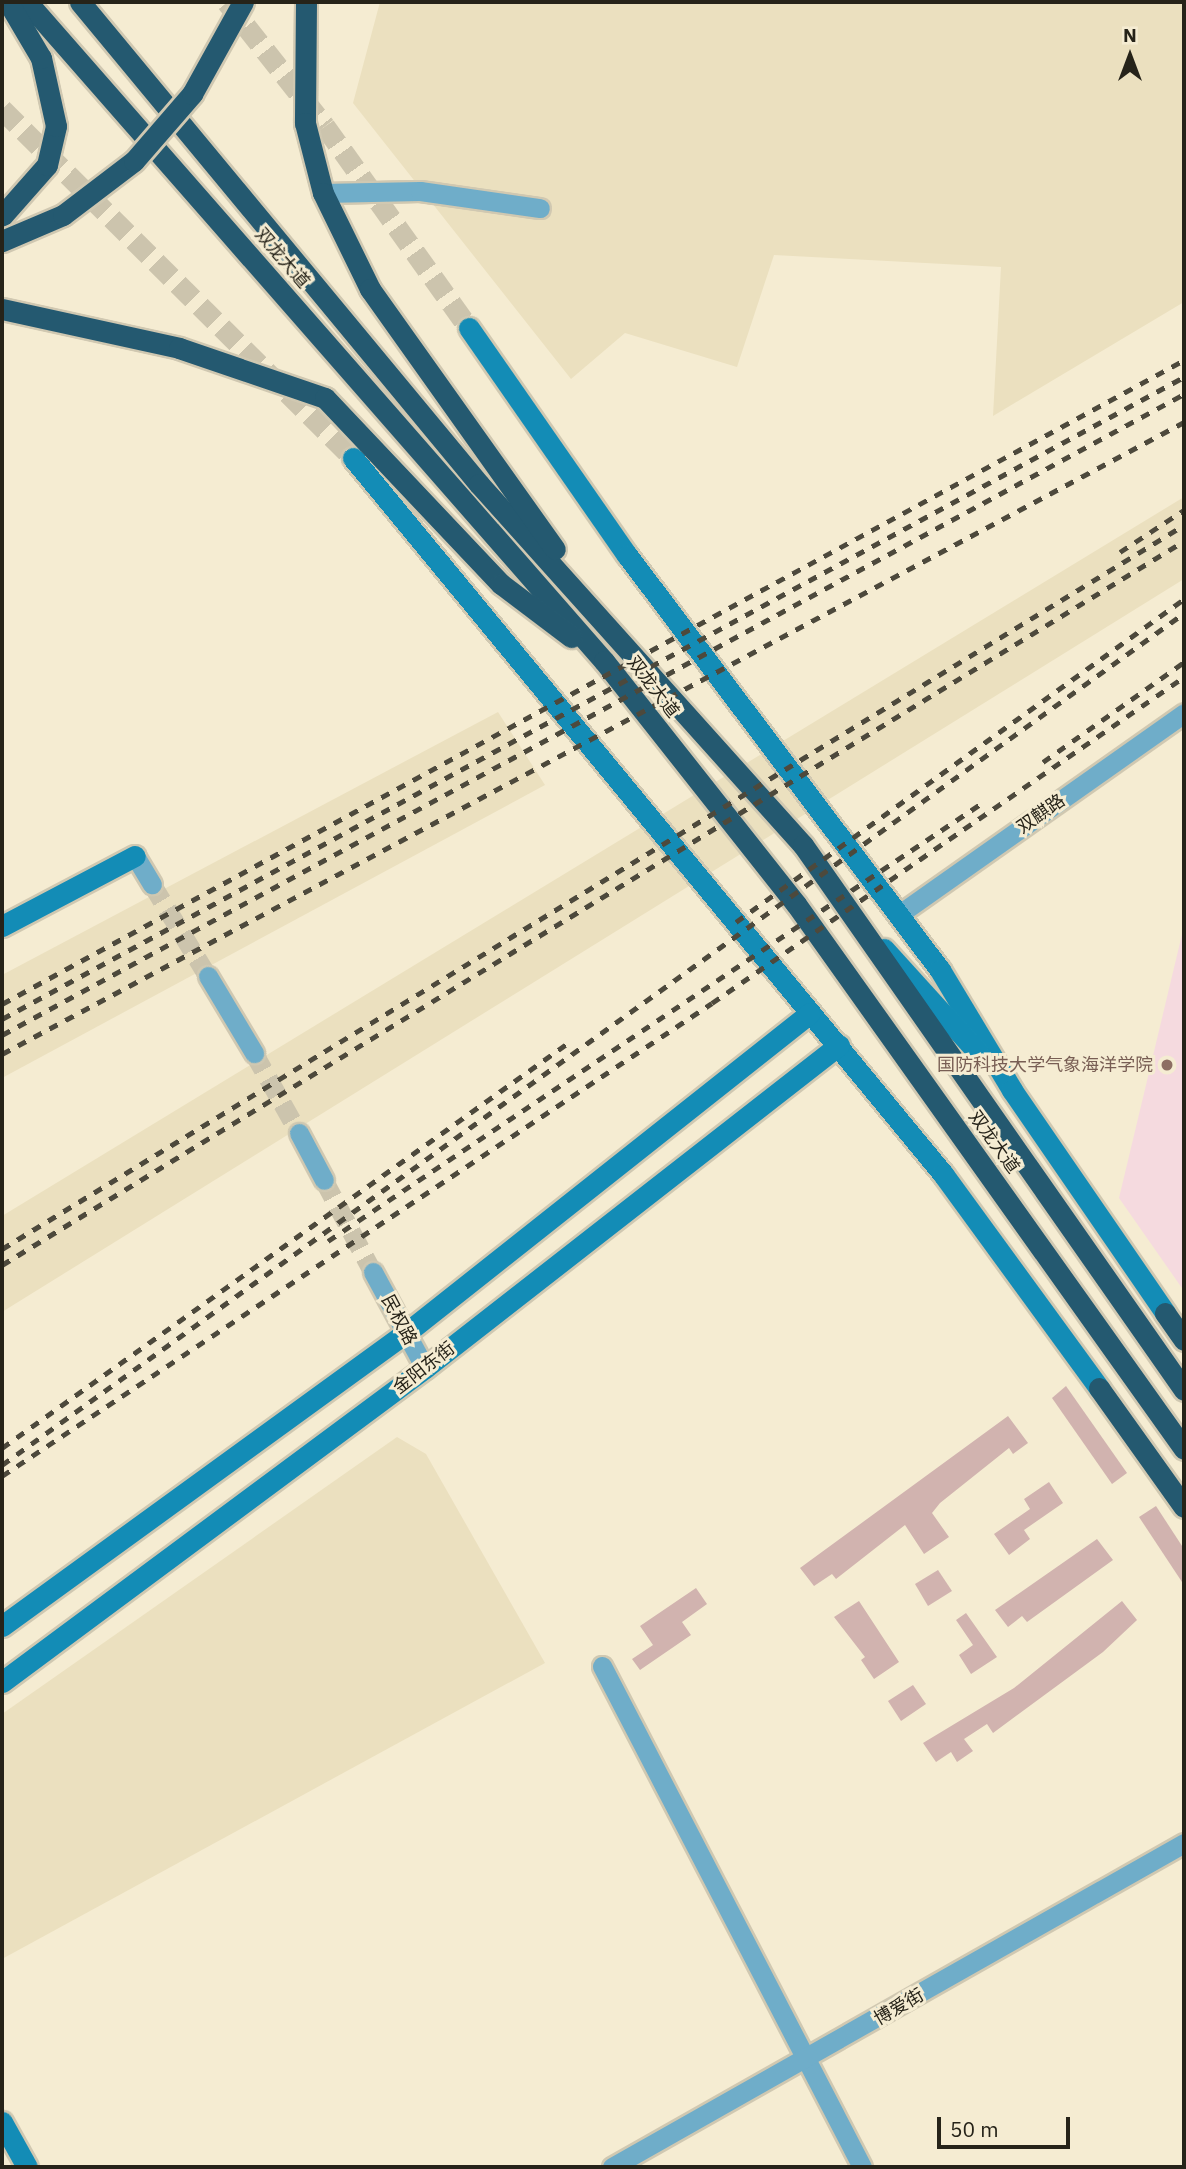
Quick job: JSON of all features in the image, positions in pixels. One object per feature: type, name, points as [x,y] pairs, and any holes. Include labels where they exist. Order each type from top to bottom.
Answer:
[{"type":"highway","points":[[2,216],[47,165],[56,126],[41,58],[8,2]]},
{"type":"highway","name":"双龙大道","points":[[27,2],[604,661],[796,904],[1184,1449]]},
{"type":"highway","name":"双龙大道","points":[[80,2],[479,484],[621,638],[803,845],[1184,1390]]},
{"type":"highway","points":[[2,242],[63,215],[134,161],[192,94],[243,2]]},
{"type":"highway","points":[[306,2],[306,123],[323,193],[370,289],[621,638]]},
{"type":"highway","points":[[2,309],[124,339]]},
{"type":"highway","points":[[2,325],[178,348],[324,397],[500,584],[604,661]]},
{"type":"highway","points":[[1166,1313],[1184,1340]]},
{"type":"highway","points":[[1099,1388],[1184,1507]]},
{"type":"street","points":[[323,193],[420,191],[540,208]]},
{"type":"street","points":[[469,328],[627,555],[898,915],[1012,1090],[1166,1313]]},
{"type":"street","points":[[353,458],[839,1045],[976,1217],[1099,1388]]},
{"type":"street","name":"双麒路","points":[[898,915],[1184,713]]},
{"type":"street","points":[[2,926],[135,856],[152,884]]},
{"type":"street","points":[[849,910],[1012,1090]]},
{"type":"street","points":[[208,976],[254,1052]]},
{"type":"street","points":[[2,1626],[406,1333],[810,1013]]},
{"type":"street","name":"金阳东街","points":[[2,1682],[425,1368],[839,1045]]},
{"type":"street","points":[[299,1133],[324,1180]]},
{"type":"street","name":"民权路","points":[[373,1272],[425,1368]]},
{"type":"street","points":[[602,1666],[862,2167]]},
{"type":"street","name":"博爱街","points":[[612,2167],[806,2061],[1184,1843]]},
{"type":"street","points":[[2,2122],[27,2167]]},
{"type":"shaded area","points":[[380,2],[1184,2],[1184,302],[993,416],[1001,267],[774,255],[737,367],[625,333],[571,379],[353,103]]},
{"type":"shaded area","points":[[1184,497],[1184,579],[2,1312],[2,1216]]},
{"type":"shaded area","points":[[498,712],[545,785],[2,1078],[2,975]]},
{"type":"shaded area","name":"国防科技大学气象海洋学院","points":[[1184,926],[1184,1291],[1119,1198]]},
{"type":"shaded area","points":[[397,1437],[426,1454],[545,1663],[2,1959],[2,1714]]},
{"type":"building","points":[[1066,1386],[1127,1473],[1112,1484],[1052,1398]]},
{"type":"building","points":[[1008,1416],[1028,1443],[1013,1454],[1009,1448],[940,1503],[932,1513],[949,1537],[924,1554],[905,1525],[836,1579],[832,1574],[814,1586],[800,1568]]},
{"type":"building","points":[[1049,1482],[1063,1503],[1024,1530],[1030,1539],[1009,1555],[994,1534],[1030,1509],[1024,1499]]},
{"type":"building","points":[[1156,1506],[1184,1549],[1184,1585],[1139,1517]]},
{"type":"building","points":[[1097,1539],[1113,1560],[1027,1622],[1022,1616],[1008,1627],[995,1610]]},
{"type":"building","points":[[938,1570],[952,1591],[928,1606],[915,1584]]},
{"type":"building","points":[[696,1588],[707,1604],[682,1622],[691,1635],[640,1670],[632,1659],[653,1645],[640,1626]]},
{"type":"building","points":[[859,1601],[899,1662],[874,1679],[861,1660],[865,1657],[834,1617]]},
{"type":"building","points":[[1122,1601],[1137,1620],[1103,1652],[993,1733],[987,1724],[964,1739],[973,1751],[957,1762],[951,1752],[936,1762],[923,1743],[1014,1688]]},
{"type":"building","points":[[966,1613],[997,1657],[971,1674],[959,1655],[973,1645],[956,1620]]},
{"type":"building","points":[[913,1685],[926,1704],[901,1721],[888,1701]]},
{"type":"tunnel","points":[[227,2],[325,126],[469,328]]},
{"type":"tunnel","points":[[2,109],[353,458]]},
{"type":"tunnel","points":[[152,884],[208,976]]},
{"type":"tunnel","points":[[254,1053],[299,1133]]},
{"type":"tunnel","points":[[324,1180],[373,1272]]},
{"type":"railway","points":[[2,1004],[1184,360]]},
{"type":"railway","points":[[2,1019],[1184,377]]},
{"type":"railway","points":[[2,1035],[1184,394]]},
{"type":"railway","points":[[2,1054],[1184,422]]},
{"type":"railway","points":[[1120,552],[1184,510]]},
{"type":"railway","points":[[2,1249],[1184,525]]},
{"type":"railway","points":[[2,1265],[1184,541]]},
{"type":"railway","points":[[736,922],[1184,599]]},
{"type":"railway","points":[[2,1465],[1184,613]]},
{"type":"railway","points":[[1043,762],[1184,662]]},
{"type":"railway","points":[[2,1476],[712,1003],[1184,677]]},
{"type":"railway","points":[[328,1241],[985,801]]},
{"type":"railway","points":[[2,1448],[568,1043]]},
{"type":"place","name":"国防科技大学气象海洋学院","points":[[1167,1065]]}]
